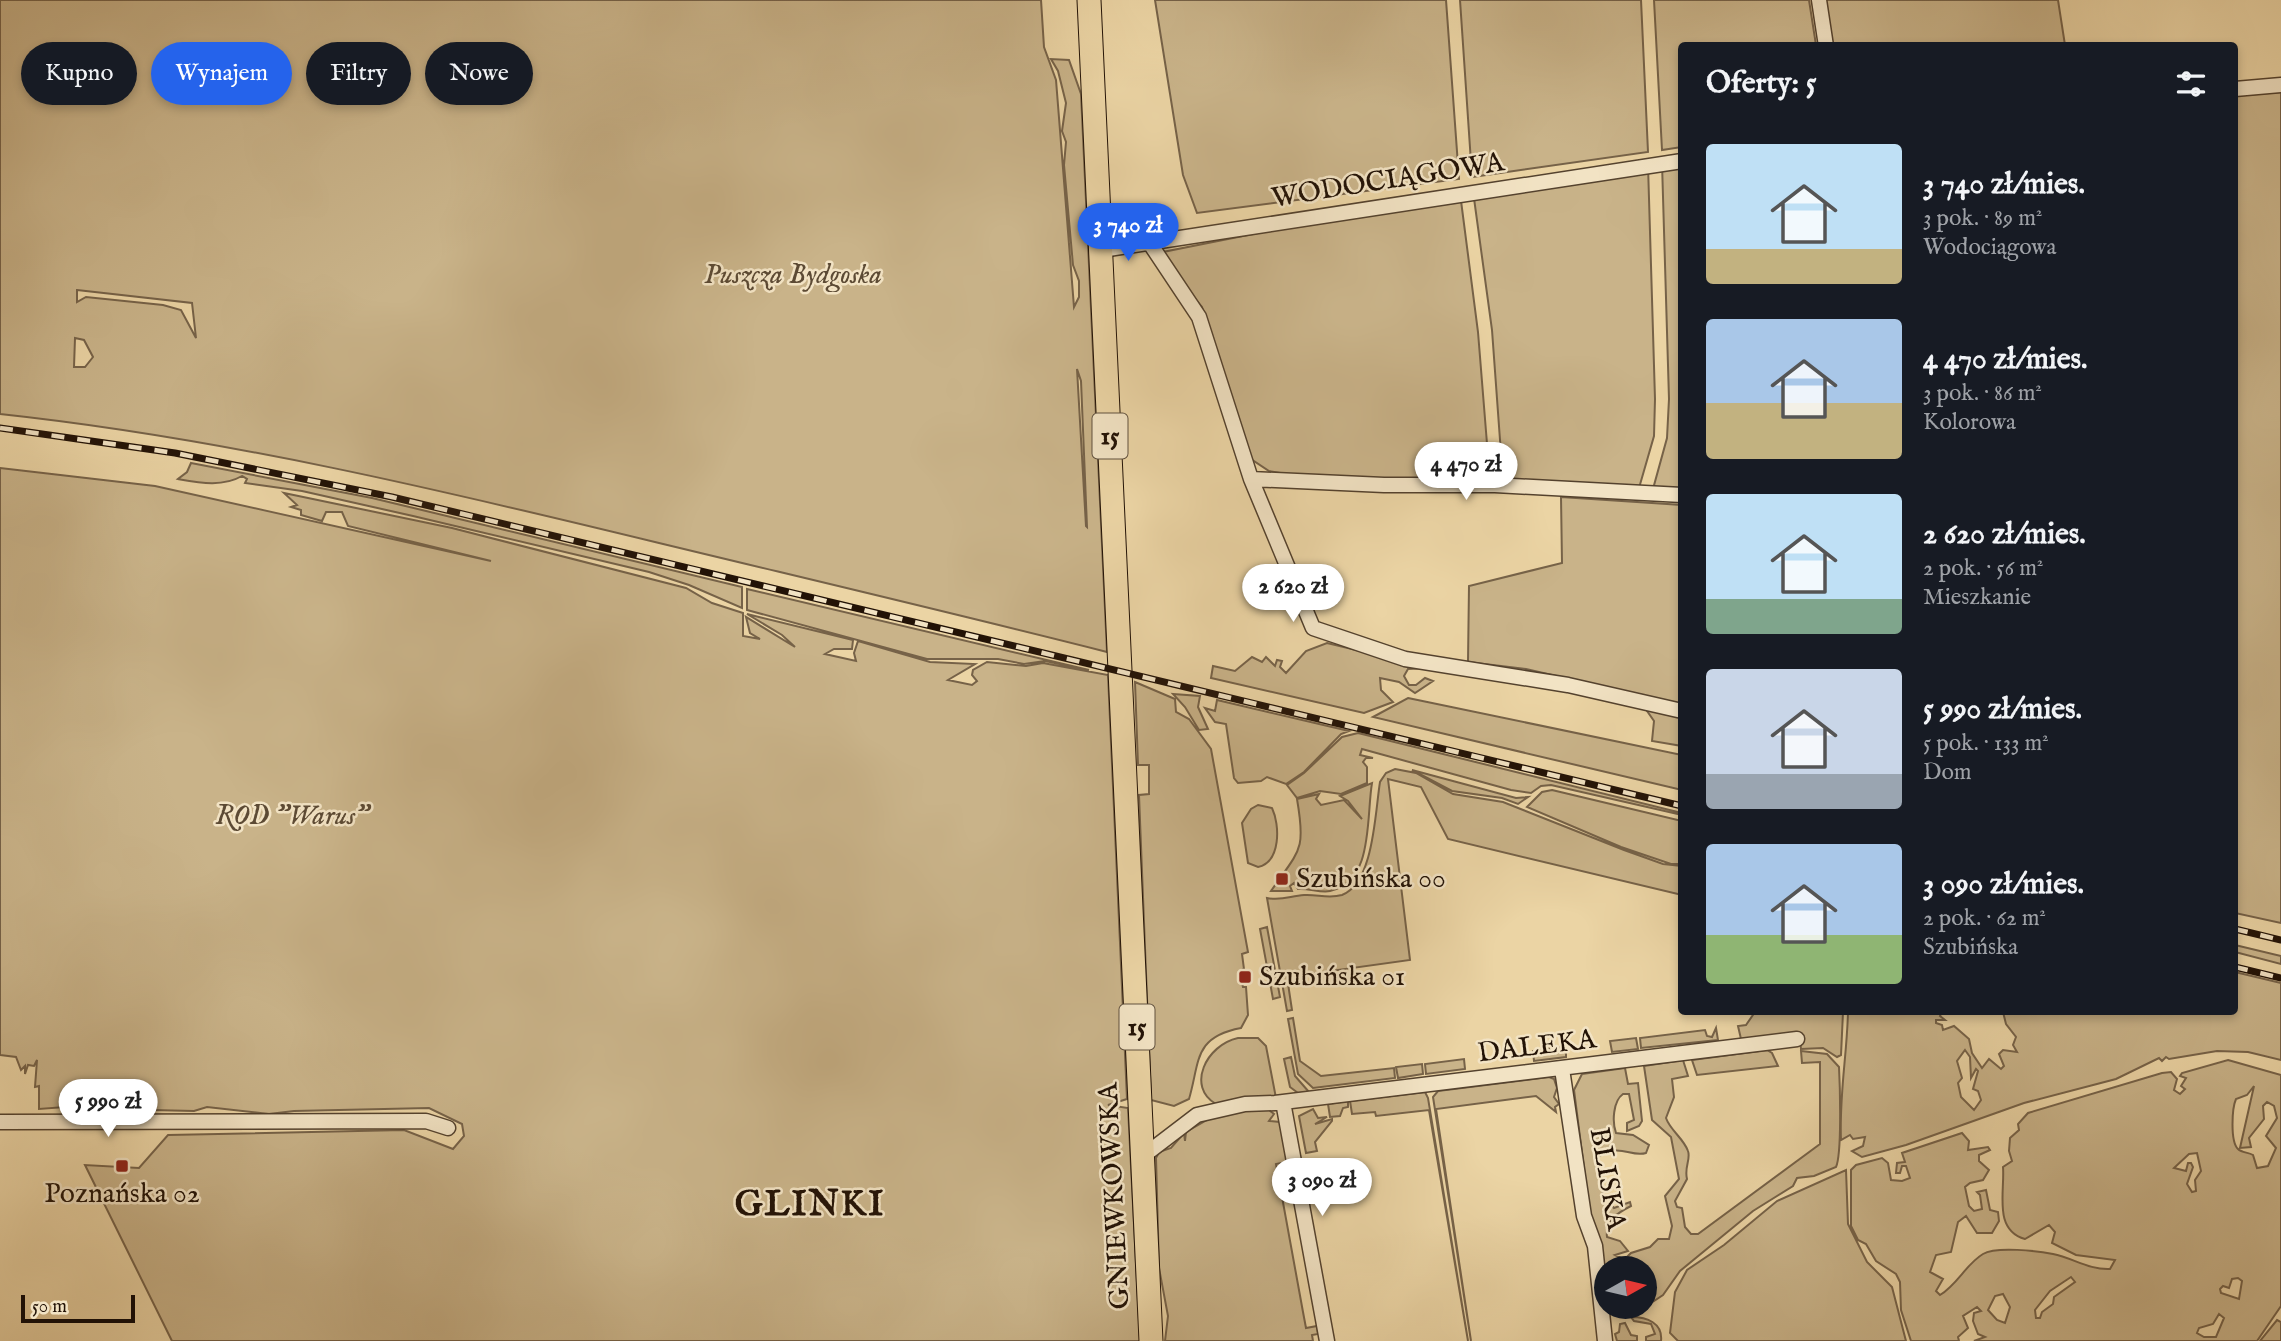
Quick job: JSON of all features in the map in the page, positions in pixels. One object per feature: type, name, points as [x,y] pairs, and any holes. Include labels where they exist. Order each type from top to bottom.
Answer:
[{"type":"main road","name":"15","points":[[1089,0],[1102,250]]},
{"type":"main road","name":"GNIEWKOWSKA","points":[[1102,250],[1151,1341]]},
{"type":"street","points":[[1818,0],[1825,42]]},
{"type":"street","points":[[2238,89],[2281,85]]},
{"type":"street","name":"WODOCIĄGOWA","points":[[1102,250],[1678,162]]},
{"type":"street","points":[[1149,242],[1199,317],[1251,479],[1314,628],[1405,659],[1568,685],[1678,709]]},
{"type":"street","points":[[1251,479],[1384,485],[1495,485],[1678,495]]},
{"type":"street","name":"DALEKA","points":[[1142,1157],[1197,1115],[1245,1104],[1283,1102],[1797,1040]]},
{"type":"street","name":"BLISKA","points":[[1562,1069],[1584,1216],[1595,1246],[1605,1341]]},
{"type":"street","points":[[1283,1102],[1327,1341]]},
{"type":"street","points":[[0,1122],[426,1121],[448,1128]]},
{"type":"green space","name":"Puszcza Bydgoska","points":[[0,0],[1041,0],[1044,47],[1056,80],[1074,307],[1079,297],[1079,281],[1073,265],[1064,165],[1066,142],[1062,131],[1066,103],[1058,71],[1051,59],[1069,60],[1081,94],[1107,652],[413,485],[249,451],[83,424],[0,414]],"holes":[[[77,290],[192,303],[196,338],[181,310],[163,305],[86,297],[77,302]],[[75,338],[84,340],[93,357],[85,367],[74,367]],[[1077,369],[1081,381],[1087,527],[1086,526]]]},
{"type":"green space","points":[[1155,0],[1446,0],[1459,179],[1197,213],[1183,175]]},
{"type":"green space","points":[[1460,0],[1641,0],[1648,152],[1472,177]]},
{"type":"green space","points":[[1654,0],[1809,0],[1816,42],[1678,42],[1678,148],[1662,150]]},
{"type":"green space","points":[[1823,0],[2058,0],[2065,42],[1829,42]]},
{"type":"green space","points":[[2281,92],[2281,923],[2238,914],[2238,96]]},
{"type":"green space","points":[[1678,161],[1678,492],[1653,489],[1667,438],[1669,399],[1662,163]]},
{"type":"green space","points":[[1648,165],[1654,436],[1639,488],[1503,481],[1492,330],[1473,191]]},
{"type":"green space","points":[[1460,193],[1478,332],[1490,481],[1304,477],[1269,471],[1251,459],[1225,386],[1202,307],[1160,258],[1163,252]]},
{"type":"green space","points":[[191,463],[372,498],[742,587],[742,608],[689,585],[649,572],[302,491],[245,483],[247,479],[242,476],[219,483],[178,479],[187,472]]},
{"type":"green space","name":"ROD \"Warus\"","points":[[0,468],[155,486],[491,561],[348,526],[342,512],[326,512],[322,521],[301,515],[301,510],[291,507],[297,505],[284,493],[452,528],[686,588],[712,603],[743,613],[743,636],[760,639],[750,633],[746,617],[795,647],[782,635],[747,614],[853,640],[852,649],[834,649],[825,654],[856,661],[854,653],[858,641],[930,662],[975,664],[948,680],[972,685],[977,681],[972,675],[973,670],[987,662],[1026,666],[1043,663],[1108,675],[1127,1099],[1108,1105],[1128,1108],[1140,1341],[172,1341],[85,1165],[139,1168],[168,1135],[404,1130],[453,1149],[464,1136],[462,1124],[429,1108],[269,1114],[207,1107],[194,1111],[109,1109],[92,1105],[39,1109],[39,1086],[35,1087],[37,1060],[34,1066],[28,1065],[25,1074],[25,1066],[21,1070],[16,1057],[0,1055]]},
{"type":"green space","points":[[1561,497],[1678,505],[1678,704],[1526,669],[1468,662],[1469,586],[1562,563]]},
{"type":"green space","points":[[747,589],[1089,670],[1045,661],[1024,664],[998,659],[927,659],[747,610]]},
{"type":"green space","points":[[1327,643],[1431,668],[1408,669],[1404,676],[1409,685],[1416,685],[1425,678],[1433,681],[1415,693],[1399,682],[1380,678],[1381,690],[1393,702],[1364,713],[1211,678],[1213,666],[1235,671],[1252,657],[1262,662],[1266,657],[1275,666],[1277,660],[1282,661],[1280,667],[1286,673],[1306,651]]},
{"type":"green space","points":[[1135,682],[1175,699],[1176,712],[1189,719],[1211,749],[1248,952],[1242,954],[1244,969],[1239,971],[1243,987],[1246,987],[1248,1015],[1241,1028],[1225,1032],[1206,1045],[1201,1053],[1189,1099],[1174,1106],[1151,1100],[1139,795],[1149,794],[1149,765],[1138,765]]},
{"type":"green space","points":[[1173,694],[1200,696],[1198,707],[1208,729],[1199,730],[1185,707]]},
{"type":"green space","points":[[1408,698],[1678,754],[1678,789],[1373,717]]},
{"type":"green space","points":[[1217,700],[1349,731],[1341,734],[1304,772],[1286,784],[1267,777],[1261,781],[1238,783],[1234,778],[1226,724],[1215,722],[1205,708],[1215,711]]},
{"type":"green space","points":[[1645,708],[1678,716],[1678,745],[1652,741],[1654,721]]},
{"type":"green space","points":[[1358,733],[1678,814],[1551,785],[1541,786],[1531,793],[1511,790],[1362,749],[1360,755],[1373,758],[1366,758],[1363,762],[1367,767],[1367,783],[1341,794],[1320,791],[1297,798],[1287,785],[1304,773],[1342,737]]},
{"type":"green space","points":[[1395,769],[1416,773],[1453,794],[1503,802],[1624,850],[1663,864],[1678,866],[1678,894],[1448,839],[1421,787],[1388,779],[1410,960],[1287,977],[1292,1010],[1287,1011],[1267,898],[1337,896],[1353,888],[1367,862],[1380,782],[1386,773]]},
{"type":"green space","points":[[1412,770],[1516,798],[1528,797],[1518,804],[1502,798],[1452,791]]},
{"type":"green space","points":[[1372,783],[1365,847],[1354,875],[1344,885],[1330,891],[1298,889],[1294,883],[1290,886],[1292,891],[1271,891],[1298,849],[1301,829],[1297,799],[1319,794],[1316,799],[1321,805],[1344,800],[1362,819],[1348,801],[1340,796]]},
{"type":"green space","points":[[1552,790],[1678,820],[1678,864],[1621,847],[1527,807],[1542,792]]},
{"type":"green space","points":[[1258,805],[1272,808],[1277,842],[1271,858],[1258,867],[1248,863],[1242,823],[1251,809]]},
{"type":"green space","points":[[1267,927],[1280,997],[1273,999],[1260,929]]},
{"type":"green space","points":[[2238,946],[2281,956],[2281,964],[2238,953]]},
{"type":"green space","points":[[2238,973],[2281,983],[2281,1060],[2248,1052],[2217,1051],[2169,1059],[2166,1057],[2162,1061],[2159,1058],[2116,1079],[2024,1103],[1906,1145],[1862,1157],[1852,1151],[1863,1146],[1865,1137],[1853,1139],[1850,1135],[1841,1140],[1848,1015],[1940,1015],[1945,1020],[1936,1020],[1936,1023],[1942,1025],[1943,1030],[1954,1026],[1969,1039],[1972,1053],[1982,1068],[1989,1059],[2001,1069],[2004,1066],[1999,1054],[2003,1050],[2017,1052],[2013,1045],[2016,1037],[2006,1024],[2004,1015],[2238,1015]],"holes":[[[1965,1050],[1970,1057],[1971,1078],[1976,1069],[1978,1071],[1973,1089],[1978,1091],[1981,1100],[1974,1110],[1961,1097],[1958,1083],[1962,1078],[1957,1061]]]},
{"type":"green space","points":[[1753,1015],[1843,1015],[1841,1055],[1837,1057],[1823,1048],[1801,1049],[1799,1033],[1741,1039],[1738,1026],[1746,1025]]},
{"type":"green space","points":[[1293,1018],[1300,1061],[1321,1076],[1394,1068],[1395,1078],[1313,1088],[1298,1074],[1288,1019]]},
{"type":"green space","points":[[1716,1028],[1718,1040],[1641,1048],[1640,1038],[1705,1030],[1707,1036],[1712,1037]]},
{"type":"green space","points":[[1238,1038],[1258,1038],[1266,1046],[1276,1098],[1216,1104],[1207,1097],[1201,1077],[1209,1057],[1227,1042]]},
{"type":"green space","points":[[1636,1038],[1638,1049],[1612,1052],[1610,1041]]},
{"type":"green space","points":[[1566,1046],[1566,1057],[1534,1061],[1533,1051]]},
{"type":"green space","points":[[1767,1050],[1772,1053],[1778,1066],[1697,1075],[1692,1060]]},
{"type":"green space","points":[[1801,1051],[1827,1054],[1839,1067],[1840,1135],[1836,1167],[1814,1176],[1797,1178],[1793,1186],[1753,1211],[1680,1271],[1657,1299],[1657,1256],[1628,1256],[1650,1247],[1658,1239],[1669,1239],[1672,1226],[1665,1196],[1679,1179],[1671,1137],[1652,1120],[1644,1066],[1683,1060],[1688,1076],[1672,1079],[1674,1097],[1666,1118],[1689,1154],[1687,1179],[1675,1201],[1677,1207],[1682,1208],[1685,1227],[1691,1234],[1698,1234],[1820,1144],[1820,1062],[1802,1063]]},
{"type":"green space","points":[[1291,1057],[1295,1076],[1309,1092],[1298,1093],[1290,1087],[1284,1059]]},
{"type":"green space","points":[[1464,1059],[1465,1069],[1426,1074],[1425,1064]]},
{"type":"green space","points":[[2228,1060],[2281,1075],[2281,1306],[2257,1341],[1974,1341],[1985,1337],[1978,1334],[1973,1321],[1974,1313],[1981,1311],[1977,1307],[1963,1316],[1968,1328],[1958,1337],[1959,1341],[1911,1341],[1901,1310],[1900,1282],[1896,1274],[1876,1261],[1866,1244],[1858,1240],[1851,1226],[1851,1170],[1856,1165],[1882,1158],[1888,1163],[1891,1180],[1902,1181],[1910,1178],[1906,1166],[1902,1166],[1900,1173],[1896,1173],[1897,1163],[1905,1162],[1902,1153],[1962,1133],[1969,1141],[1968,1150],[1988,1147],[1990,1150],[1979,1155],[1979,1161],[1989,1170],[1983,1180],[1965,1187],[1969,1206],[1974,1211],[1982,1209],[1977,1192],[1986,1190],[1990,1210],[1998,1212],[1999,1221],[1992,1233],[1977,1233],[1966,1216],[1958,1222],[1951,1252],[1936,1255],[1930,1272],[1943,1279],[1936,1291],[1940,1295],[1977,1258],[1997,1250],[2046,1253],[2095,1268],[2110,1269],[2115,1260],[2076,1255],[2052,1243],[2055,1232],[2049,1225],[2025,1239],[2008,1227],[2002,1198],[2003,1167],[2012,1161],[2009,1151],[2010,1138],[2019,1130],[2018,1124],[2028,1113],[2162,1073],[2171,1072],[2177,1079],[2174,1090],[2180,1094],[2185,1089],[2181,1086],[2186,1078],[2180,1076],[2182,1073]],"holes":[[[2254,1086],[2240,1148],[2251,1147],[2249,1138],[2264,1119],[2263,1106],[2267,1102],[2274,1106],[2277,1118],[2266,1136],[2276,1148],[2268,1166],[2257,1168],[2253,1155],[2240,1150],[2235,1145],[2232,1124],[2235,1103],[2236,1099],[2247,1095]],[[2197,1153],[2201,1171],[2195,1180],[2196,1191],[2192,1192],[2187,1184],[2193,1167],[2191,1163],[2188,1163],[2186,1171],[2174,1168],[2189,1154]],[[2071,1277],[2075,1282],[2054,1297],[2053,1304],[2042,1312],[2040,1318],[2036,1318],[2035,1310],[2050,1291]],[[2238,1278],[2242,1281],[2239,1299],[2221,1293],[2223,1286],[2229,1288],[2232,1279]],[[2003,1294],[2010,1307],[2005,1323],[1997,1320],[1988,1310],[1995,1296]],[[2219,1314],[2224,1318],[2216,1337],[2204,1337],[2197,1333],[2199,1328],[2213,1324]]]},
{"type":"green space","points":[[1422,1064],[1423,1074],[1398,1078],[1396,1067]]},
{"type":"green space","points":[[1625,1068],[1628,1084],[1638,1083],[1642,1121],[1639,1126],[1627,1131],[1627,1123],[1634,1120],[1629,1094],[1623,1094],[1617,1102],[1614,1123],[1616,1133],[1633,1135],[1649,1145],[1646,1153],[1611,1151],[1595,1159],[1604,1198],[1614,1208],[1630,1202],[1631,1206],[1617,1215],[1608,1226],[1607,1237],[1620,1241],[1628,1251],[1615,1255],[1617,1256],[1599,1256],[1590,1216],[1574,1090],[1582,1074]]},
{"type":"green space","points":[[1549,1077],[1554,1079],[1557,1088],[1554,1097],[1559,1104],[1555,1107],[1556,1112],[1536,1096],[1436,1109],[1471,1341],[1433,1097],[1438,1091]]},
{"type":"green space","points":[[1425,1092],[1428,1098],[1468,1341],[1429,1110],[1376,1116],[1375,1112],[1352,1114],[1350,1101]]},
{"type":"green space","points":[[1348,1101],[1348,1107],[1343,1108],[1340,1116],[1330,1117],[1328,1104]]},
{"type":"green space","points":[[1244,1108],[1269,1110],[1274,1114],[1269,1121],[1280,1122],[1287,1162],[1276,1164],[1306,1328],[1317,1326],[1318,1334],[1312,1335],[1313,1341],[1165,1341],[1168,1316],[1159,1268],[1156,1158],[1159,1152],[1171,1148],[1184,1133],[1185,1141],[1186,1132],[1214,1116]]},
{"type":"green space","points":[[1313,1109],[1318,1118],[1327,1117],[1315,1124],[1332,1121],[1315,1142],[1317,1151],[1306,1153],[1299,1116]]},
{"type":"green space","points":[[1846,1170],[1848,1224],[1867,1262],[1892,1287],[1906,1341],[1678,1341],[1670,1333],[1675,1292],[1687,1270],[1724,1245],[1777,1201]]},
{"type":"green space","points":[[2277,1320],[2281,1322],[2281,1341],[2260,1341]]},
{"type":"green space","points":[[1634,1321],[1653,1322],[1657,1325],[1661,1341],[1646,1341],[1646,1337],[1655,1334],[1651,1324]]},
{"type":"green space","points":[[1625,1323],[1631,1335],[1637,1336],[1637,1341],[1617,1341],[1615,1334],[1619,1332],[1620,1324]]},
{"type":"railway","points":[[0,428],[175,453],[392,497],[1678,805]]},
{"type":"railway","points":[[2238,930],[2281,940]]},
{"type":"railway","points":[[2238,968],[2281,978]]},
{"type":"place","name":"Szubińska 00","points":[[1282,879]]},
{"type":"place","name":"Szubińska 01","points":[[1245,977]]},
{"type":"place","name":"Poznańska 02","points":[[122,1166]]},
{"type":"district","name":"GLINKI","points":[[810,1205]]}]
